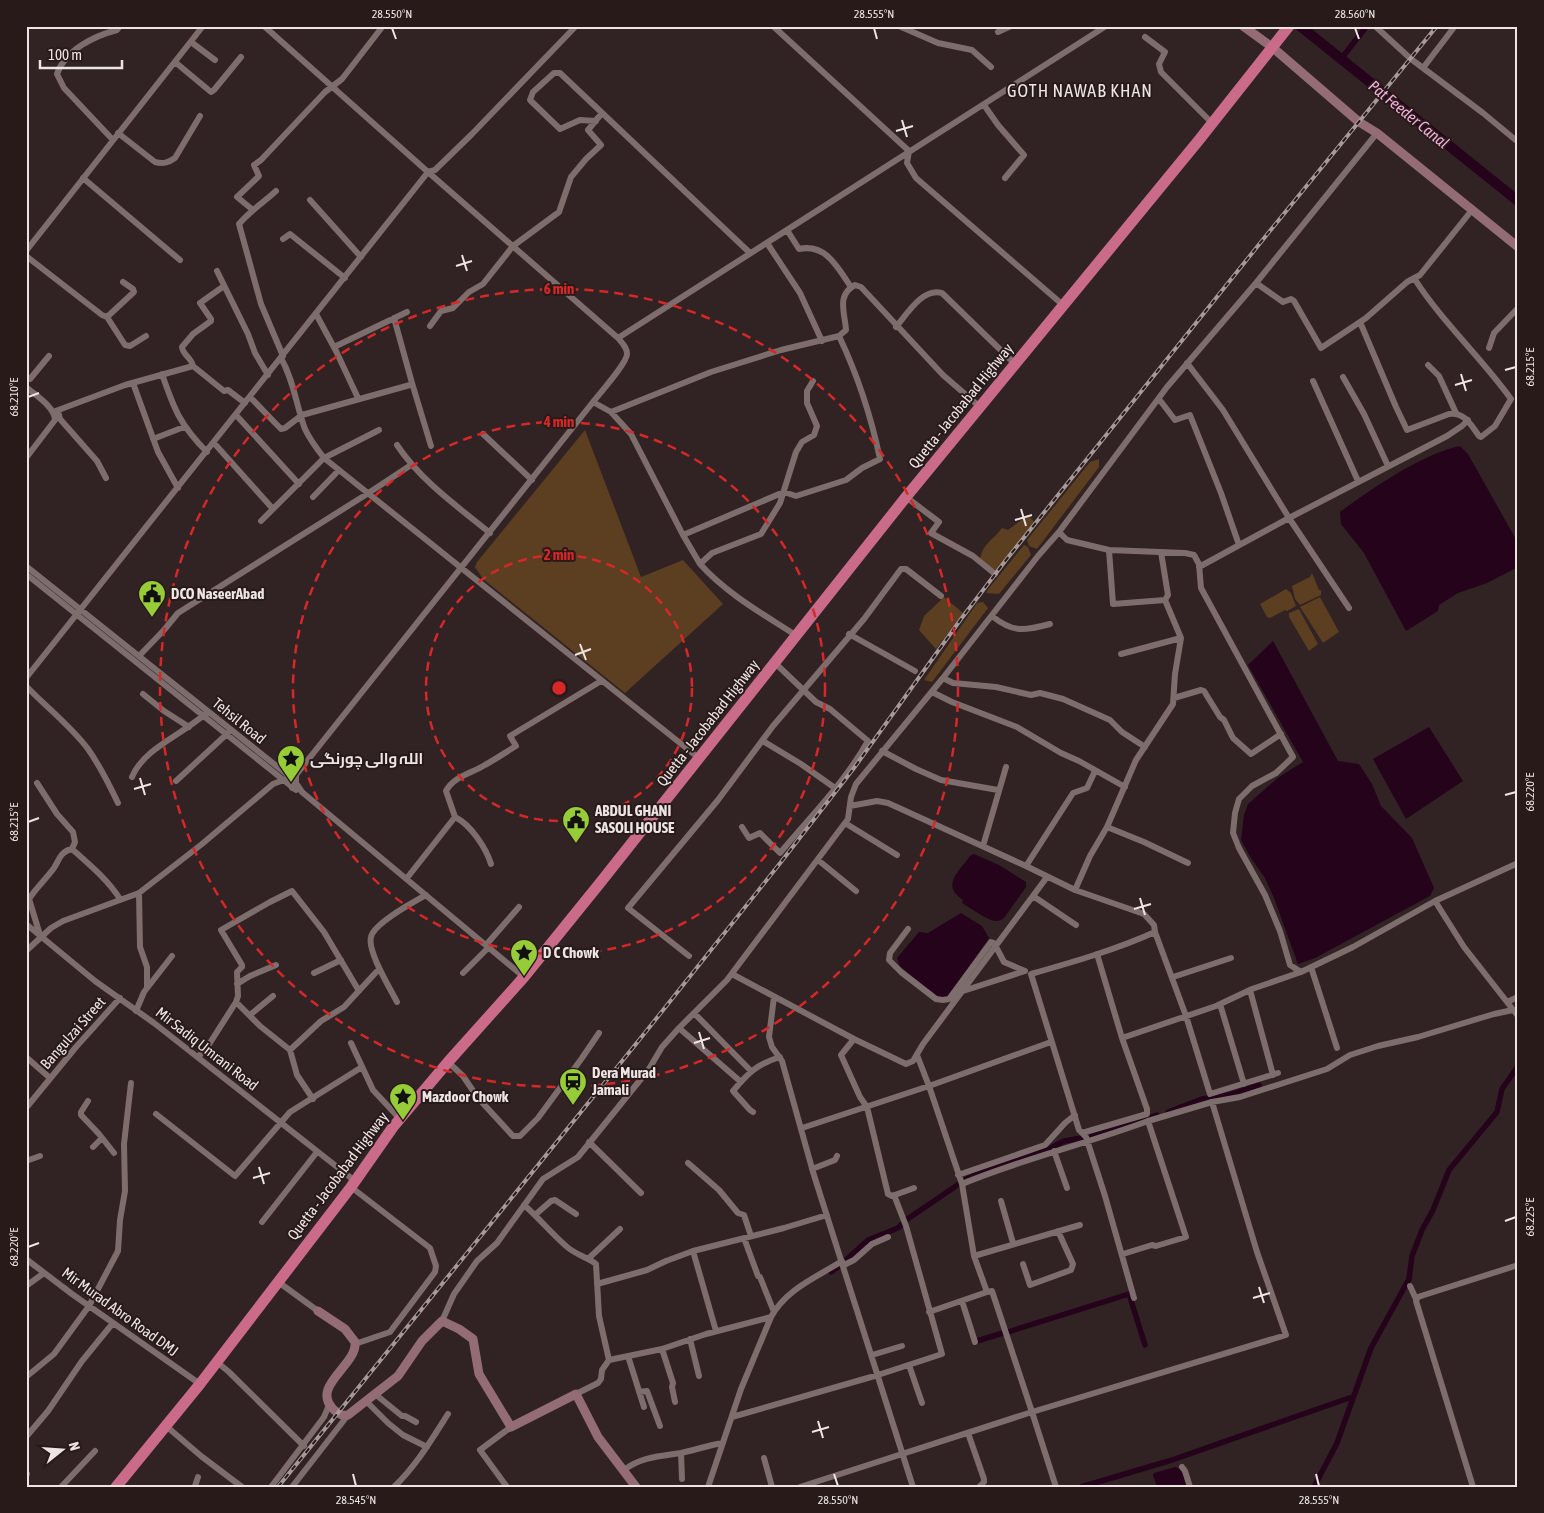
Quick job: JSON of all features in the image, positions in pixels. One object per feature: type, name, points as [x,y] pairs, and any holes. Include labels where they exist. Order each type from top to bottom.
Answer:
[{"type":"highway","name":"Quetta - Jacobabad Highway","points":[[116,1487],[217,1362],[353,1184],[400,1118],[524,977],[700,759],[906,497],[1286,30]]},
{"type":"street","points":[[112,140],[64,88],[57,74],[62,64],[82,44],[117,30],[120,26]]},
{"type":"street","points":[[26,251],[204,26]]},
{"type":"street","points":[[264,26],[618,338],[625,346],[627,355],[624,363],[532,480],[296,775],[294,786]]},
{"type":"street","points":[[253,210],[237,197],[259,176],[254,164],[261,160],[325,92],[333,87],[352,68],[383,26]]},
{"type":"street","points":[[26,678],[428,172],[434,170],[472,134],[576,26]]},
{"type":"street","points":[[773,26],[909,151]]},
{"type":"street","points":[[900,26],[938,43],[972,50],[991,67]]},
{"type":"street","points":[[998,32],[1010,26]]},
{"type":"street","points":[[618,338],[1106,26]]},
{"type":"street","points":[[1243,26],[1272,47],[1359,122],[1377,133],[1518,247]]},
{"type":"street","points":[[1375,26],[1423,68],[1518,142]]},
{"type":"street","points":[[1423,68],[1455,26]]},
{"type":"street","points":[[1145,38],[1165,52],[1159,64],[1161,72],[1212,123]]},
{"type":"street","points":[[191,42],[214,60]]},
{"type":"street","points":[[175,62],[211,92],[242,57]]},
{"type":"street","points":[[596,120],[580,120],[560,129],[530,100],[531,94],[554,72],[558,72],[750,253]]},
{"type":"street","points":[[984,105],[998,125],[1024,155],[1005,178]]},
{"type":"street","points":[[430,326],[441,311],[453,308],[469,292],[484,284],[513,246],[561,209],[571,177],[601,145],[588,130],[602,113]]},
{"type":"street","points":[[118,134],[155,162],[162,164],[170,162],[175,158],[200,116]]},
{"type":"street","points":[[292,1487],[348,1416],[403,1370],[422,1341],[442,1321],[454,1294],[477,1261],[497,1242],[543,1179],[578,1156],[649,1069],[662,1047],[678,1028],[732,974],[846,823],[851,797],[856,784],[1059,532],[1187,363],[1256,283],[1377,133]]},
{"type":"street","points":[[909,151],[907,163],[916,178],[1063,305]]},
{"type":"street","points":[[83,178],[180,260]]},
{"type":"street","points":[[276,191],[239,224],[261,304],[290,373],[305,429],[313,444],[324,458],[367,494],[700,759]]},
{"type":"street","points":[[310,200],[361,257]]},
{"type":"street","points":[[1256,283],[1283,302],[1291,300],[1294,302],[1321,348],[1372,314],[1407,282],[1420,275],[1472,210]]},
{"type":"street","points":[[787,230],[799,249],[809,247],[823,252],[833,261],[851,287]]},
{"type":"street","points":[[283,239],[290,234],[345,278]]},
{"type":"street","points":[[767,243],[800,293],[822,341]]},
{"type":"street","points":[[26,256],[107,317],[125,345],[130,346],[146,336]]},
{"type":"street","points":[[217,271],[268,375]]},
{"type":"street","points":[[1414,278],[1430,300],[1515,399],[1495,426],[1482,437],[1479,436],[1468,420],[1456,413],[1439,376],[1428,365]]},
{"type":"street","points":[[107,317],[134,292],[123,282]]},
{"type":"street","points":[[611,412],[711,372],[781,350],[839,336],[846,330],[842,304],[847,291],[855,285],[861,287],[943,375],[980,407]]},
{"type":"street","points":[[224,286],[200,303],[211,321],[194,334],[182,347],[182,350],[193,363],[193,366],[224,390],[228,390],[245,403]]},
{"type":"street","points":[[896,326],[927,293],[942,293],[1015,364]]},
{"type":"street","points":[[1489,348],[1494,333],[1518,308]]},
{"type":"street","points":[[334,347],[407,312]]},
{"type":"street","points":[[316,314],[358,398]]},
{"type":"street","points":[[394,318],[431,446]]},
{"type":"street","points":[[1360,322],[1407,430],[1456,413]]},
{"type":"street","points":[[682,535],[784,492],[796,496],[846,480],[862,468],[880,459],[867,405],[855,371],[839,336]]},
{"type":"street","points":[[26,379],[30,379],[50,356]]},
{"type":"street","points":[[1187,363],[1223,410],[1288,518],[1349,608]]},
{"type":"street","points":[[55,411],[133,383],[193,366]]},
{"type":"street","points":[[162,374],[184,427],[191,437],[207,452]]},
{"type":"street","points":[[1343,377],[1364,414],[1388,466]]},
{"type":"street","points":[[700,564],[712,553],[761,534],[780,503],[796,452],[802,442],[814,435],[817,426],[807,403],[807,392],[813,381]]},
{"type":"street","points":[[1313,381],[1358,481]]},
{"type":"street","points":[[250,397],[281,429],[286,428],[302,415],[410,385],[412,382]]},
{"type":"street","points":[[133,383],[153,439],[169,474],[178,488]]},
{"type":"street","points":[[26,387],[55,411],[97,461],[106,478]]},
{"type":"street","points":[[1159,399],[1175,420],[1190,415],[1239,545]]},
{"type":"street","points":[[593,402],[611,412],[631,434],[682,535],[700,564],[712,577],[736,596],[797,636]]},
{"type":"street","points":[[26,458],[55,420],[55,411]]},
{"type":"street","points":[[236,414],[299,484]]},
{"type":"street","points":[[1199,567],[1358,481],[1447,436],[1468,420]]},
{"type":"street","points":[[153,439],[184,427]]},
{"type":"street","points":[[261,521],[324,458],[379,430]]},
{"type":"street","points":[[482,434],[532,480]]},
{"type":"street","points":[[214,443],[273,509]]},
{"type":"street","points":[[397,445],[411,465],[425,479],[490,533]]},
{"type":"street","points":[[139,656],[178,613],[411,465]]},
{"type":"street","points":[[313,497],[339,470]]},
{"type":"street","points":[[906,497],[938,522],[931,533],[973,556],[994,574]]},
{"type":"street","points":[[1059,532],[1067,540],[1109,550],[1194,555],[1199,567],[1201,588],[1293,757],[1276,773],[1252,786],[1239,799],[1235,813],[1233,833],[1239,848],[1265,895],[1280,931],[1290,965],[1301,972]]},
{"type":"street","points":[[1109,550],[1113,604],[1166,600]]},
{"type":"street","points":[[1075,890],[1090,856],[1107,827],[1136,760],[1173,704],[1174,674],[1181,638],[1166,600],[1168,595],[1162,552]]},
{"type":"street","name":"Tehsil Road","points":[[26,566],[79,613],[139,656],[205,714]]},
{"type":"street","points":[[689,956],[628,908],[682,844],[773,726],[849,634],[864,619],[901,569],[906,569],[941,596]]},
{"type":"street","points":[[26,574],[79,613],[286,778],[524,977]]},
{"type":"street","points":[[992,616],[1004,626],[1018,629],[1050,624]]},
{"type":"street","points":[[849,634],[915,671]]},
{"type":"street","points":[[1121,654],[1181,638]]},
{"type":"street","points":[[742,827],[750,838],[760,833],[780,853],[859,758],[868,742],[830,709],[816,702],[775,663]]},
{"type":"street","points":[[943,678],[953,682],[996,687],[1031,695],[1040,693],[1063,699],[1110,720],[1122,732],[1145,747]]},
{"type":"street","points":[[491,864],[472,831],[464,822],[455,817],[446,791],[448,786],[467,772],[484,766],[516,746],[510,736],[601,680]]},
{"type":"street","points":[[26,686],[67,726],[87,749],[108,782],[118,803]]},
{"type":"street","points":[[1174,698],[1201,690],[1204,691],[1220,717],[1224,720],[1233,738],[1251,754],[1281,734]]},
{"type":"street","points":[[932,692],[952,702],[1017,727],[1061,754],[1079,760],[1125,787]]},
{"type":"street","points":[[144,694],[164,711],[189,727]]},
{"type":"street","points":[[132,777],[136,768],[146,756],[205,714]]},
{"type":"street","points":[[176,782],[229,733]]},
{"type":"street","points":[[763,741],[801,764],[835,788]]},
{"type":"street","points":[[882,751],[941,780],[998,790]]},
{"type":"street","points":[[983,846],[1006,767]]},
{"type":"street","points":[[1026,866],[1073,793],[1086,788],[1095,771]]},
{"type":"street","points":[[26,951],[63,921],[139,892],[202,844],[273,784],[296,775]]},
{"type":"street","points":[[37,783],[57,814],[73,832],[75,842],[72,848],[57,859],[55,866],[29,899],[41,937]]},
{"type":"street","points":[[850,806],[877,802],[888,803],[1075,890],[1144,914],[1154,925],[1186,1016],[1210,1094],[1275,1074],[1250,990]]},
{"type":"street","points":[[406,878],[455,817]]},
{"type":"street","points":[[846,823],[897,855]]},
{"type":"street","points":[[1107,827],[1188,863]]},
{"type":"street","points":[[72,848],[105,881],[120,900]]},
{"type":"street","points":[[818,860],[856,891]]},
{"type":"street","points":[[1122,1038],[1220,1004],[1250,990],[1301,972],[1353,947],[1435,901],[1518,863]]},
{"type":"street","points":[[732,974],[854,1039],[906,1064],[912,1061],[995,945],[1047,877]]},
{"type":"street","points":[[198,1058],[208,1046],[238,996],[237,970],[242,965],[221,930],[292,891],[324,932],[360,991]]},
{"type":"street","points":[[139,892],[140,947],[147,967],[147,987]]},
{"type":"street","points":[[397,1002],[379,970],[370,938],[374,930],[392,915],[426,895]]},
{"type":"street","points":[[1033,896],[1076,925]]},
{"type":"street","points":[[1435,901],[1464,947],[1518,1016]]},
{"type":"street","points":[[463,973],[488,946],[519,907]]},
{"type":"street","name":"Mir Sadiq Umrani Road","points":[[26,924],[318,1152],[353,1184],[430,1248],[436,1266],[435,1272],[390,1332],[356,1344]]},
{"type":"street","points":[[908,929],[890,953],[890,960],[901,972],[936,1000],[949,999],[991,942],[995,945],[1004,962],[1028,972],[1079,1130],[1088,1142],[1123,1254],[1134,1298]]},
{"type":"street","points":[[962,992],[1028,972],[1098,954],[1134,942],[1155,932]]},
{"type":"street","points":[[1082,1133],[1147,1114],[1147,1108],[1122,1038],[1098,954]]},
{"type":"street","points":[[136,1011],[140,998],[147,987],[172,956]]},
{"type":"street","points":[[1172,977],[1231,958]]},
{"type":"street","points":[[314,973],[341,960]]},
{"type":"street","points":[[237,984],[276,965]]},
{"type":"street","points":[[1311,967],[1337,1048]]},
{"type":"street","points":[[290,1050],[321,1021],[344,1007],[379,970]]},
{"type":"street","points":[[250,1015],[273,996]]},
{"type":"street","points":[[774,997],[768,1038],[780,1056],[812,1168],[913,1487]]},
{"type":"street","points":[[1508,1002],[1518,997]]},
{"type":"street","name":"Bangulzai Street","points":[[26,1108],[120,998]]},
{"type":"street","points":[[236,1002],[260,1026],[290,1050],[297,1075],[312,1099]]},
{"type":"street","points":[[1220,1004],[1244,1084]]},
{"type":"street","points":[[962,1184],[996,1170],[1088,1142],[1148,1121],[1212,1102],[1240,1097],[1327,1069],[1350,1055],[1378,1046],[1418,1037],[1513,1010]]},
{"type":"street","points":[[694,1013],[751,1071]]},
{"type":"street","points":[[678,1028],[741,1082]]},
{"type":"street","points":[[448,1062],[463,1076],[478,1098],[500,1123],[513,1136],[517,1137],[538,1118],[600,1033]]},
{"type":"street","points":[[854,1039],[841,1055],[860,1097],[867,1107],[888,1194],[892,1196],[914,1188]]},
{"type":"street","points":[[351,1042],[373,1090],[400,1118]]},
{"type":"street","points":[[802,1128],[929,1086],[1051,1042]]},
{"type":"street","points":[[917,1054],[962,1184],[974,1256],[987,1292]]},
{"type":"street","points":[[754,1112],[733,1091],[751,1071],[764,1061],[780,1056]]},
{"type":"street","points":[[27,1059],[50,1078]]},
{"type":"street","points":[[156,1114],[235,1176],[290,1112],[362,1067]]},
{"type":"street","points":[[26,1377],[54,1354],[89,1306],[118,1251],[120,1220],[125,1191],[124,1144],[130,1083]]},
{"type":"street","points":[[88,1101],[80,1113],[114,1153]]},
{"type":"street","points":[[800,1487],[1032,1412],[1286,1335],[1255,1245],[1212,1102]]},
{"type":"street","points":[[958,1175],[1045,1145],[1075,1115]]},
{"type":"street","points":[[1123,1254],[1186,1237],[1148,1121]]},
{"type":"street","points":[[93,1147],[102,1138]]},
{"type":"street","points":[[589,1142],[641,1193]]},
{"type":"street","points":[[1054,1151],[1067,1188]]},
{"type":"street","points":[[262,1222],[318,1152]]},
{"type":"street","points":[[26,1161],[40,1156]]},
{"type":"street","points":[[812,1168],[835,1160],[837,1156]]},
{"type":"street","points":[[688,1163],[719,1190],[738,1213],[744,1215],[747,1237],[758,1276],[760,1277],[773,1315]]},
{"type":"street","points":[[732,1417],[878,1375],[942,1354],[906,1226],[894,1195]]},
{"type":"street","points":[[535,1215],[551,1201],[555,1200],[576,1214]]},
{"type":"street","points":[[1001,1201],[1013,1243]]},
{"type":"street","points":[[524,1205],[567,1248],[589,1258],[596,1264],[599,1316],[609,1360]]},
{"type":"street","points":[[597,1284],[647,1270],[693,1251],[827,1215]]},
{"type":"street","points":[[974,1256],[1013,1243],[1080,1225]]},
{"type":"street","points":[[589,1258],[620,1229]]},
{"type":"street","points":[[1023,1264],[1030,1284],[1071,1270],[1073,1264],[1058,1231]]},
{"type":"street","points":[[708,1487],[740,1389],[773,1315],[781,1303],[798,1288],[843,1263],[854,1260],[872,1244],[888,1237]]},
{"type":"street","points":[[693,1251],[716,1332]]},
{"type":"street","name":"Mir Murad Abro Road DMJ","points":[[26,1259],[200,1384]]},
{"type":"street","points":[[1416,1299],[1518,1265]]},
{"type":"street","points":[[26,1286],[44,1273]]},
{"type":"street","points":[[277,1281],[345,1329],[354,1338],[355,1350],[326,1393],[329,1405],[338,1414],[348,1416]]},
{"type":"street","points":[[1410,1286],[1416,1299],[1473,1487]]},
{"type":"street","points":[[929,1312],[992,1290],[1056,1487]]},
{"type":"street","points":[[962,1301],[975,1342]]},
{"type":"street","points":[[507,1487],[480,1450],[511,1427],[598,1383],[601,1379],[602,1370],[609,1360],[662,1349],[773,1315]]},
{"type":"street","points":[[442,1321],[459,1329],[473,1339],[479,1374],[511,1427]]},
{"type":"street","points":[[26,1437],[48,1411],[82,1361],[113,1323]]},
{"type":"street","points":[[690,1339],[699,1376]]},
{"type":"street","points":[[872,1355],[902,1346]]},
{"type":"street","points":[[662,1349],[673,1383],[675,1402]]},
{"type":"street","points":[[628,1356],[644,1407]]},
{"type":"street","points":[[217,1362],[304,1446]]},
{"type":"street","points":[[909,1365],[922,1403]]},
{"type":"street","points":[[639,1392],[647,1391],[660,1426]]},
{"type":"street","points":[[375,1394],[402,1416],[416,1422]]},
{"type":"street","points":[[576,1394],[598,1437],[636,1487]]},
{"type":"street","points":[[366,1401],[403,1435],[427,1447]]},
{"type":"street","points":[[271,1487],[304,1446],[324,1417],[329,1405]]},
{"type":"street","points":[[394,1487],[427,1447],[448,1414]]},
{"type":"street","points":[[166,1426],[242,1487]]},
{"type":"street","points":[[968,1434],[984,1479],[984,1482],[979,1487]]},
{"type":"street","points":[[624,1470],[632,1464],[652,1457],[681,1453],[723,1443]]},
{"type":"street","points":[[61,1487],[95,1451]]},
{"type":"street","points":[[681,1453],[682,1479]]},
{"type":"street","points":[[764,1458],[772,1487]]},
{"type":"street","points":[[1182,1467],[1190,1487]]},
{"type":"street","points":[[196,1487],[198,1477]]},
{"type":"shaded area","points":[[585,430],[641,577],[683,560],[723,604],[625,693],[483,579],[475,567],[477,562]]},
{"type":"shaded area","points":[[1460,446],[1468,454],[1518,543],[1518,567],[1487,583],[1458,593],[1439,605],[1438,611],[1406,631],[1364,553],[1341,524],[1340,512],[1397,473],[1430,456]]},
{"type":"shaded area","points":[[1099,459],[1099,467],[1037,549],[1029,546],[1027,540],[1090,462]]},
{"type":"shaded area","points":[[1028,515],[1035,523],[995,572],[980,560],[983,549],[1002,528],[1008,530]]},
{"type":"shaded area","points":[[1024,545],[1028,547],[1031,555],[999,594],[986,593],[989,588]]},
{"type":"shaded area","points":[[1312,573],[1319,590],[1321,590],[1321,595],[1300,605],[1295,599],[1292,586],[1310,577]]},
{"type":"shaded area","points":[[1286,589],[1291,593],[1296,606],[1270,618],[1267,617],[1260,604]]},
{"type":"shaded area","points":[[944,597],[963,613],[936,649],[919,630],[924,616]]},
{"type":"shaded area","points":[[1320,597],[1339,632],[1323,643],[1300,607]]},
{"type":"shaded area","points":[[983,602],[988,608],[932,682],[924,680],[977,603]]},
{"type":"shaded area","points":[[1299,609],[1318,644],[1309,651],[1289,617],[1289,613]]},
{"type":"shaded area","points":[[1273,641],[1338,761],[1359,764],[1372,784],[1381,806],[1412,838],[1434,888],[1430,896],[1315,958],[1298,964],[1265,878],[1241,840],[1244,815],[1248,804],[1279,777],[1303,762],[1248,665]]},
{"type":"shaded area","points":[[1429,727],[1463,781],[1406,819],[1373,759]]},
{"type":"shaded area","points":[[974,854],[999,865],[1026,882],[1026,887],[1004,918],[1000,920],[988,919],[962,903],[963,900],[953,889],[952,884],[957,873],[970,856]]},
{"type":"shaded area","points":[[961,913],[982,926],[989,938],[947,998],[938,997],[900,966],[897,958],[919,932],[928,933]]},
{"type":"shaded area","points":[[1175,1467],[1182,1472],[1187,1487],[1157,1487],[1154,1473]]},
{"type":"waterway","name":"Pat Feeder Canal","points":[[1300,26],[1518,201]]},
{"type":"waterway","points":[[1341,59],[1366,27]]},
{"type":"waterway","points":[[1314,1487],[1337,1443],[1371,1348],[1409,1279],[1412,1256],[1449,1170],[1497,1112],[1502,1089],[1518,1066]]},
{"type":"waterway","points":[[1168,1112],[1202,1099],[1228,1095],[1259,1085]]},
{"type":"waterway","points":[[1091,1136],[1157,1115]]},
{"type":"waterway","points":[[964,1180],[994,1167],[1051,1148],[1064,1141],[1082,1138]]},
{"type":"waterway","points":[[906,1220],[959,1184]]},
{"type":"waterway","points":[[845,1261],[868,1240],[898,1228],[903,1223]]},
{"type":"waterway","points":[[831,1272],[842,1264]]},
{"type":"waterway","points":[[1008,1332],[1129,1294],[1145,1345]]},
{"type":"waterway","points":[[977,1341],[1003,1333]]},
{"type":"waterway","points":[[1081,1487],[1172,1460],[1352,1397]]},
{"type":"railway","points":[[278,1487],[781,862],[854,768],[961,619],[1006,560],[1437,26]]},
{"type":"place","name":"DCO NaseerAbad","points":[[152,618]]},
{"type":"place","name":"اللہ والی چورنگی","points":[[291,783]]},
{"type":"place","name":"ABDUL GHANI SASOLI HOUSE","points":[[576,844]]},
{"type":"place","name":"D C Chowk","points":[[524,977]]},
{"type":"place","name":"Dera Murad Jamali","points":[[573,1106]]},
{"type":"place","name":"Mazdoor Chowk","points":[[403,1121]]},
{"type":"district","name":"GOTH NAWAB KHAN","points":[[1080,91]]}]
